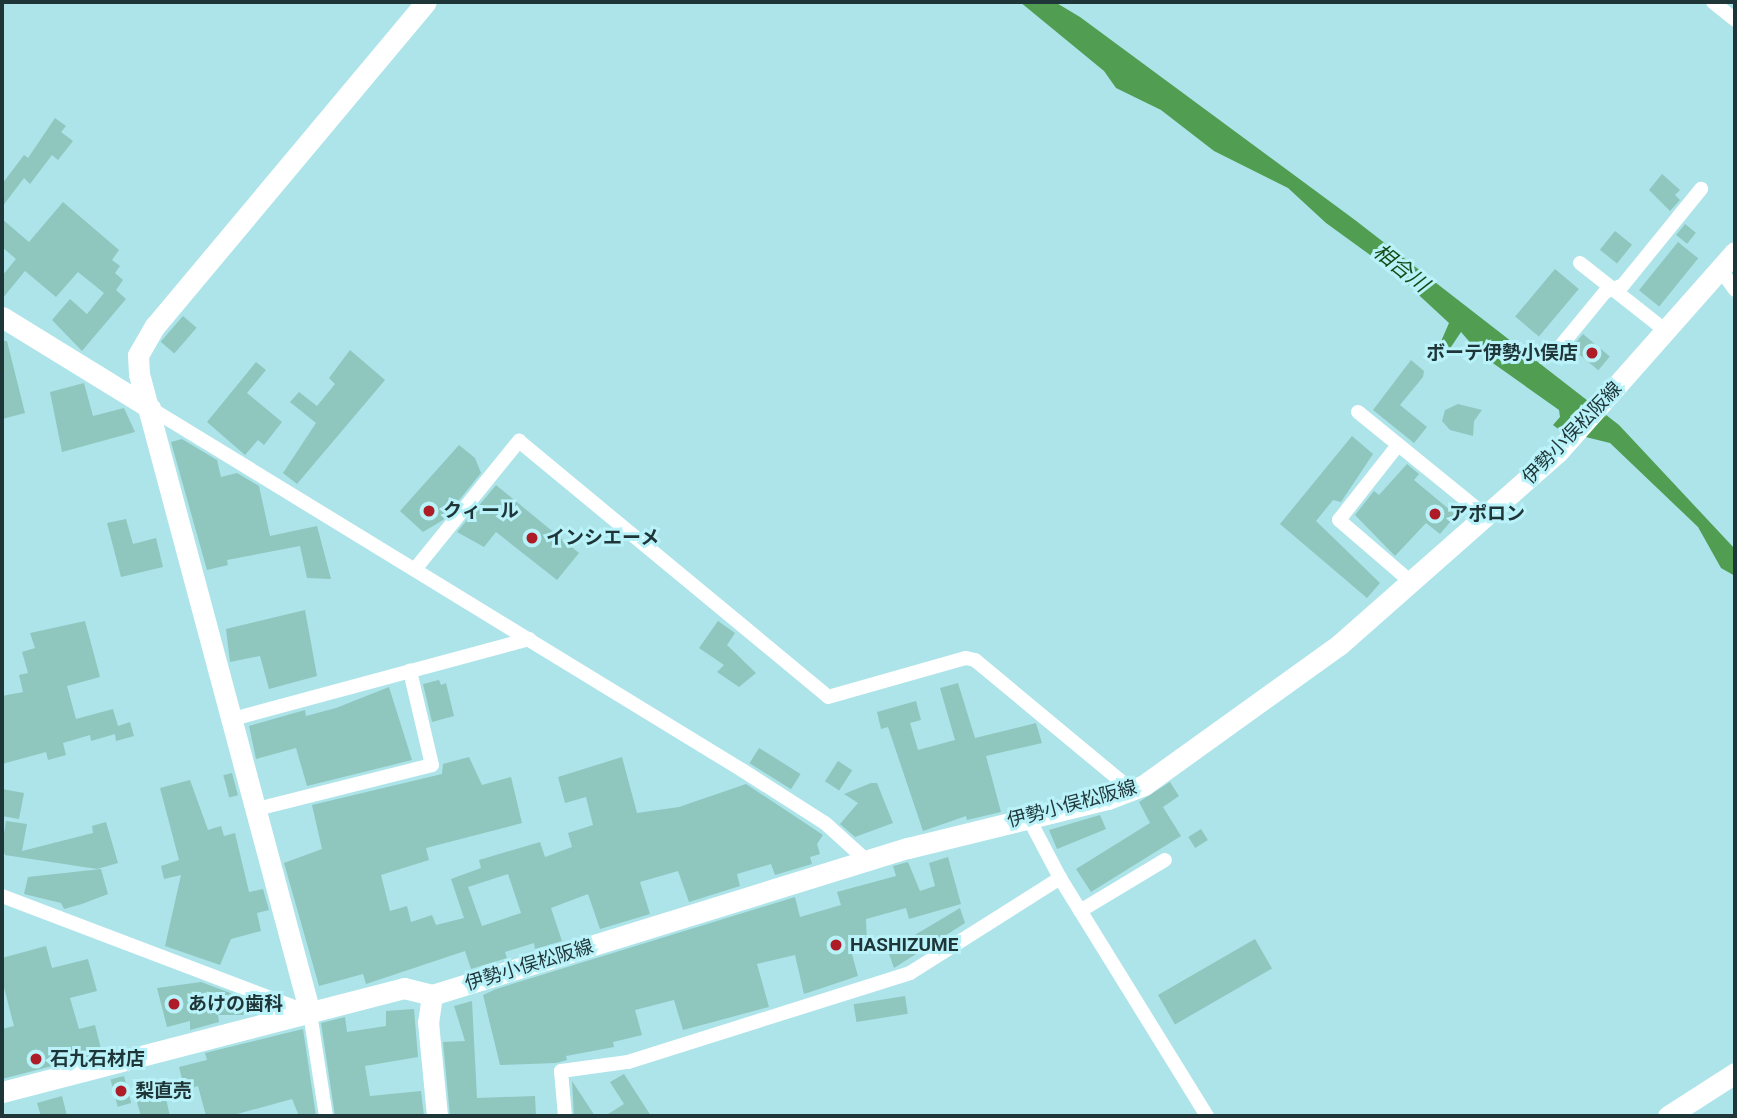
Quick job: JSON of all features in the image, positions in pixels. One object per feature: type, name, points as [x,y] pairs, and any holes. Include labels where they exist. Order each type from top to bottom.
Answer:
[{"type":"main road","points":[[310,1013],[138,355],[155,326],[426,2]]},
{"type":"main road","name":"伊勢小俣松阪線","points":[[432,995],[867,861],[1133,791],[1339,645],[1557,453],[1735,252]]},
{"type":"main road","points":[[2,317],[150,408]]},
{"type":"main road","points":[[2,1092],[404,988],[432,995],[428,1022],[437,1116]]},
{"type":"main road","points":[[1668,1116],[1735,1073]]},
{"type":"street","points":[[1713,2],[1735,20]]},
{"type":"street","points":[[1559,348],[1614,287],[1623,285],[1701,189]]},
{"type":"street","points":[[1580,263],[1614,287],[1666,331]]},
{"type":"street","points":[[1720,269],[1735,290]]},
{"type":"street","points":[[150,408],[416,568],[825,823],[867,861]]},
{"type":"street","points":[[1358,412],[1486,516]]},
{"type":"street","points":[[416,568],[519,441],[828,697],[966,659],[975,660],[1133,791]]},
{"type":"street","points":[[1398,445],[1339,520],[1411,582]]},
{"type":"street","points":[[233,719],[529,639]]},
{"type":"street","points":[[257,809],[432,765],[410,671]]},
{"type":"street","points":[[1028,817],[1060,878],[1207,1116]]},
{"type":"street","points":[[1080,911],[1165,860]]},
{"type":"street","points":[[565,1116],[561,1071],[628,1062],[910,973],[1060,878]]},
{"type":"street","points":[[2,896],[310,1013],[326,1116]]},
{"type":"water","name":"相合川","points":[[1020,2],[1055,2],[1080,17],[1355,220],[1619,425],[1735,549],[1735,576],[1721,568],[1698,527],[1610,443],[1561,431],[1553,425],[1560,417],[1559,410],[1480,354],[1461,332],[1447,353],[1439,346],[1449,323],[1395,273],[1326,223],[1288,188],[1214,151],[1161,110],[1116,88],[1104,71]]},
{"type":"building","points":[[55,118],[66,126],[61,132],[73,141],[58,160],[52,155],[30,184],[24,178],[2,207],[2,184],[24,155],[28,158]]},
{"type":"building","points":[[1662,174],[1680,190],[1675,195],[1680,200],[1670,211],[1649,190]]},
{"type":"building","points":[[63,202],[119,250],[112,260],[120,266],[115,273],[123,280],[116,290],[126,299],[82,351],[52,320],[70,299],[87,314],[104,293],[78,272],[56,297],[25,271],[2,299],[2,276],[16,259],[2,247],[2,219],[29,242]]},
{"type":"building","points":[[1685,224],[1696,233],[1687,244],[1676,235]]},
{"type":"building","points":[[1615,231],[1632,245],[1617,263],[1600,250]]},
{"type":"building","points":[[1678,242],[1698,258],[1659,307],[1639,290]]},
{"type":"building","points":[[1555,269],[1579,289],[1539,336],[1515,316]]},
{"type":"building","points":[[183,316],[197,328],[174,353],[161,342]]},
{"type":"building","name":"ボーテ伊勢小俣店","points":[[1583,334],[1610,356],[1598,370],[1571,348]]},
{"type":"building","points":[[2,341],[7,341],[25,413],[2,419]]},
{"type":"building","points":[[350,350],[385,380],[297,484],[283,473],[316,423],[290,402],[299,392],[317,406],[335,384],[329,378]]},
{"type":"building","points":[[1411,360],[1424,371],[1423,377],[1400,405],[1427,427],[1414,443],[1373,410]]},
{"type":"building","points":[[256,362],[266,370],[247,393],[282,422],[264,445],[258,440],[245,455],[207,422]]},
{"type":"building","points":[[84,383],[93,416],[124,408],[135,432],[62,452],[50,392]]},
{"type":"building","points":[[1458,404],[1482,410],[1474,421],[1473,436],[1450,430],[1442,421],[1445,410]]},
{"type":"building","points":[[1352,436],[1373,454],[1341,502],[1333,500],[1316,521],[1380,583],[1367,598],[1280,524]]},
{"type":"building","points":[[182,439],[217,460],[221,477],[237,473],[259,486],[270,536],[317,526],[331,579],[307,578],[300,546],[227,560],[228,565],[207,570],[171,442]]},
{"type":"building","points":[[459,445],[475,458],[481,473],[443,520],[423,532],[400,511]]},
{"type":"building","points":[[1407,464],[1419,474],[1414,480],[1456,515],[1440,534],[1426,523],[1395,556],[1355,515],[1374,491],[1379,495]]},
{"type":"building","name":"インシエーメ","points":[[496,485],[579,553],[557,580],[496,532],[484,547],[457,532]]},
{"type":"building","points":[[126,519],[133,544],[156,538],[163,567],[121,577],[107,523]]},
{"type":"building","points":[[305,610],[317,676],[269,689],[260,656],[230,662],[226,629]]},
{"type":"building","points":[[85,621],[100,677],[67,686],[76,719],[113,709],[118,726],[130,722],[134,736],[116,741],[115,734],[91,741],[90,735],[63,743],[66,755],[48,760],[46,752],[2,764],[2,696],[23,692],[19,675],[28,673],[22,652],[35,648],[30,633]]},
{"type":"building","points":[[718,621],[735,633],[727,645],[756,673],[739,687],[717,672],[724,665],[699,648]]},
{"type":"building","points":[[439,680],[441,685],[446,683],[454,716],[432,722],[423,684]]},
{"type":"building","points":[[958,683],[975,738],[1036,723],[1042,743],[986,756],[1001,812],[967,820],[966,816],[923,831],[888,727],[881,729],[877,712],[916,701],[921,720],[910,723],[918,750],[955,740],[940,688]]},
{"type":"building","points":[[389,687],[412,760],[307,786],[296,748],[256,759],[249,726],[305,710],[306,716],[336,708]]},
{"type":"building","points":[[759,748],[801,774],[791,789],[749,763]]},
{"type":"building","points":[[469,757],[482,785],[511,777],[522,823],[426,848],[429,860],[381,875],[390,911],[407,906],[411,922],[432,915],[436,925],[464,918],[451,879],[481,868],[479,860],[540,842],[545,857],[572,847],[568,833],[593,825],[586,797],[565,803],[558,777],[622,757],[637,813],[679,807],[746,784],[823,835],[817,844],[820,854],[810,857],[812,864],[775,875],[771,864],[737,874],[740,886],[689,902],[678,871],[640,882],[650,914],[600,929],[588,894],[551,908],[562,941],[535,949],[534,943],[505,952],[507,958],[471,969],[465,951],[366,984],[363,974],[319,986],[284,863],[322,849],[312,805],[442,774],[443,764]],"holes":[[[508,874],[521,913],[482,926],[468,887]]]},
{"type":"building","points":[[838,761],[852,770],[839,790],[825,781]]},
{"type":"building","points":[[232,773],[238,795],[229,798],[223,775]]},
{"type":"building","points":[[190,780],[208,830],[221,826],[224,836],[235,833],[249,892],[263,889],[269,910],[257,913],[261,931],[231,939],[220,965],[165,946],[181,875],[164,879],[161,866],[179,860],[160,788]]},
{"type":"building","points":[[1170,782],[1179,796],[1163,807],[1181,836],[1091,892],[1076,869],[1150,823],[1139,802]]},
{"type":"building","points":[[877,783],[893,823],[855,837],[840,824],[858,803],[844,794]]},
{"type":"building","points":[[2,789],[24,793],[19,819],[2,816]]},
{"type":"building","points":[[1100,815],[1106,829],[1057,849],[1049,830]]},
{"type":"building","points":[[6,821],[27,824],[22,851],[93,833],[92,826],[106,822],[118,863],[97,869],[5,855],[2,846]]},
{"type":"building","points":[[1201,829],[1208,840],[1195,848],[1188,837]]},
{"type":"building","points":[[948,857],[961,904],[909,919],[906,908],[866,919],[867,942],[850,947],[858,976],[804,994],[795,955],[757,964],[769,1007],[683,1030],[674,1000],[635,1010],[642,1035],[613,1042],[614,1047],[566,1056],[567,1060],[556,1063],[500,1065],[483,995],[795,897],[800,917],[841,905],[837,892],[896,876],[893,866],[908,862],[920,891],[935,886],[929,863]]},
{"type":"building","points":[[101,869],[108,894],[82,904],[64,909],[61,903],[24,894],[28,877]]},
{"type":"building","points":[[960,908],[965,923],[894,968],[888,951]]},
{"type":"building","points":[[1255,939],[1272,968],[1175,1024],[1158,995]]},
{"type":"building","points":[[46,946],[52,968],[88,959],[97,991],[70,998],[79,1029],[95,1025],[102,1053],[2,1079],[2,1029],[14,1026],[2,980],[2,958]]},
{"type":"building","points":[[201,982],[271,1009],[246,1015],[218,1015],[219,1022],[190,1030],[190,1021],[167,1027],[157,988]]},
{"type":"building","points":[[905,996],[908,1014],[856,1022],[854,1004]]},
{"type":"building","points":[[472,1001],[477,1098],[535,1096],[536,1116],[450,1116],[443,1042],[465,1041],[454,1006]]},
{"type":"building","points":[[414,1009],[418,1057],[365,1066],[370,1096],[421,1091],[424,1116],[335,1116],[321,1023],[345,1017],[347,1032],[386,1026],[386,1011]]},
{"type":"building","points":[[303,1029],[316,1116],[299,1116],[292,1099],[230,1116],[206,1116],[198,1086],[185,1090],[179,1067],[207,1060],[205,1053]]},
{"type":"building","points":[[624,1074],[651,1116],[605,1116],[624,1104],[610,1082]]},
{"type":"building","name":"梨直売","points":[[124,1076],[131,1103],[118,1107],[110,1080]]},
{"type":"building","points":[[572,1081],[595,1116],[574,1116]]},
{"type":"building","points":[[155,1095],[157,1101],[166,1099],[170,1116],[141,1116],[136,1099]]},
{"type":"building","points":[[62,1096],[67,1116],[41,1116],[37,1103]]},
{"type":"place","name":"ボーテ伊勢小俣店","points":[[1592,353]]},
{"type":"place","name":"クィール","points":[[429,511]]},
{"type":"place","name":"アポロン","points":[[1435,514]]},
{"type":"place","name":"インシエーメ","points":[[532,538]]},
{"type":"place","name":"HASHIZUME","points":[[836,945]]},
{"type":"place","name":"あけの歯科","points":[[174,1004]]},
{"type":"place","name":"石九石材店","points":[[36,1059]]},
{"type":"place","name":"梨直売","points":[[121,1091]]}]
